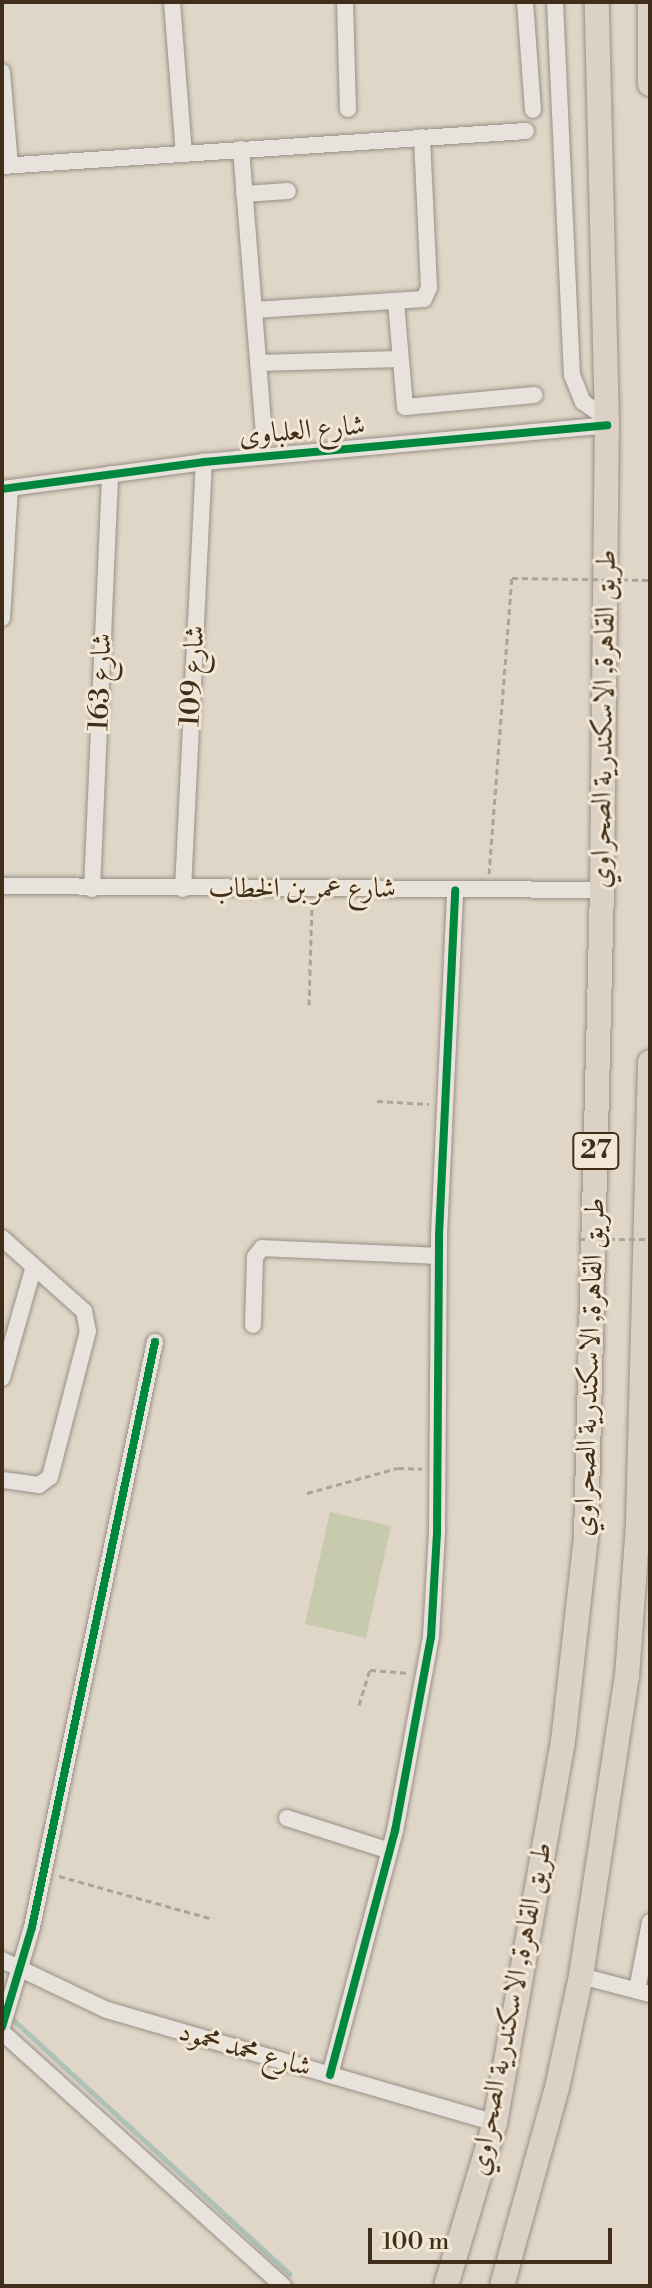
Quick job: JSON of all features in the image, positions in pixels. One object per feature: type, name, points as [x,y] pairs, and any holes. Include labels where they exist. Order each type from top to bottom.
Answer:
[{"type":"highway","name":"طريق القاهرة, الاسكندرية الصحراوي","points":[[446,2286],[495,2123],[563,1742],[586,1538],[602,890],[606,421],[597,2]]},
{"type":"highway","points":[[650,2],[650,84]]},
{"type":"highway","name":"طريق القاهرة, الاسكندرية الصحراوي","points":[[502,2286],[557,2088],[581,1976],[617,1753],[634,1600],[650,1189],[650,1062]]},
{"type":"street","points":[[172,2],[184,153]]},
{"type":"street","points":[[345,2],[348,109]]},
{"type":"street","points":[[525,2],[533,110]]},
{"type":"street","points":[[555,2],[572,375],[583,402],[606,421]]},
{"type":"street","points":[[2,72],[6,166],[526,131]]},
{"type":"street","points":[[254,310],[420,300],[429,292],[422,137]]},
{"type":"street","points":[[241,149],[264,436]]},
{"type":"street","points":[[244,194],[288,191]]},
{"type":"street","points":[[396,302],[401,401],[408,409],[534,395]]},
{"type":"street","points":[[258,363],[399,359]]},
{"type":"street","name":"شارع العلباوى","points":[[6,489],[204,462],[606,421]]},
{"type":"street","name":"شارع 109","points":[[183,889],[204,462]]},
{"type":"street","name":"شارع 163","points":[[92,889],[110,474]]},
{"type":"street","points":[[2,618],[6,489]]},
{"type":"street","name":"شارع عمر بن الخطاب","points":[[2,886],[602,890]]},
{"type":"street","points":[[330,2075],[390,1851],[426,1675],[437,1471],[438,1256],[455,890]]},
{"type":"street","points":[[2,1238],[84,1311],[88,1331],[50,1477],[39,1485],[2,1480]]},
{"type":"street","points":[[253,1325],[255,1257],[262,1248],[438,1256]]},
{"type":"street","points":[[2,1378],[34,1266]]},
{"type":"street","points":[[155,1342],[21,1972],[2,2030],[283,2286]]},
{"type":"street","points":[[287,1818],[390,1851]]},
{"type":"street","points":[[581,1976],[644,1992],[650,1922]]},
{"type":"street","name":"شارع محمد محمود","points":[[2,1960],[21,1972],[107,2010],[495,2123]]},
{"type":"path","points":[[488,890],[512,578],[650,580]]},
{"type":"path","points":[[309,1005],[313,889]]},
{"type":"path","points":[[377,1101],[445,1105]]},
{"type":"path","points":[[579,1239],[650,1239]]},
{"type":"path","points":[[307,1493],[398,1468],[437,1471]]},
{"type":"path","points":[[359,1705],[370,1670],[426,1675]]},
{"type":"path","points":[[43,1871],[213,1919]]},
{"type":"green space","points":[[330,1512],[391,1526],[366,1638],[305,1624]]},
{"type":"waterway","points":[[9,2016],[290,2274]]},
{"type":"cycle path","points":[[2,489],[204,462],[607,425]]},
{"type":"cycle path","points":[[330,2075],[395,1831],[431,1637],[437,1532],[439,1235],[455,890]]},
{"type":"cycle path","points":[[2,2027],[32,1927],[155,1342]]}]
